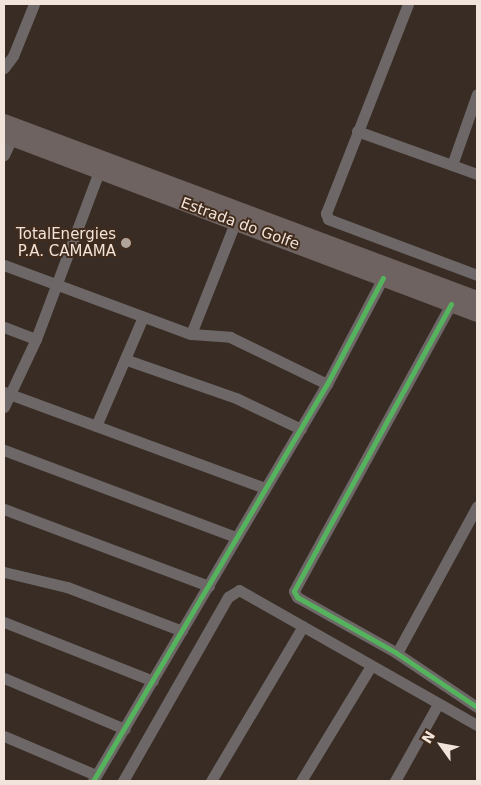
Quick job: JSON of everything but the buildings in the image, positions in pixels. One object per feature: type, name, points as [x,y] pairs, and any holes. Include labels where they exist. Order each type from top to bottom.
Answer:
[{"type":"highway","name":"Estrada do Golfe","points":[[4,122],[477,299]]},
{"type":"highway","name":"Estrada do Golfe","points":[[8,137],[477,314]]},
{"type":"street","points":[[4,68],[13,56],[34,4]]},
{"type":"street","points":[[408,4],[326,213],[328,219],[477,275]]},
{"type":"street","points":[[452,165],[477,94]]},
{"type":"street","points":[[357,131],[477,174]]},
{"type":"street","points":[[4,155],[8,137]]},
{"type":"street","points":[[4,407],[7,393],[36,339],[98,171]]},
{"type":"street","points":[[191,334],[235,223]]},
{"type":"street","points":[[4,265],[143,318],[191,334],[230,337],[327,384]]},
{"type":"street","points":[[4,736],[95,778],[209,586],[235,537],[301,429],[384,278]]},
{"type":"street","points":[[451,304],[295,584],[297,597],[397,653],[477,707]]},
{"type":"street","points":[[96,426],[127,360],[143,318]]},
{"type":"street","points":[[4,327],[36,339]]},
{"type":"street","points":[[127,360],[236,398],[301,429]]},
{"type":"street","points":[[7,393],[266,488]]},
{"type":"street","points":[[4,450],[235,537]]},
{"type":"street","points":[[397,653],[477,506]]},
{"type":"street","points":[[4,509],[209,586]]},
{"type":"street","points":[[4,572],[67,587],[182,631]]},
{"type":"street","points":[[123,781],[234,591],[248,592],[371,666],[477,725]]},
{"type":"street","points":[[4,622],[153,681]]},
{"type":"street","points":[[211,781],[303,626]]},
{"type":"street","points":[[301,781],[371,666]]},
{"type":"street","points":[[4,678],[125,729]]},
{"type":"street","points":[[395,781],[438,704]]},
{"type":"cycle path","points":[[93,781],[327,384],[383,278]]},
{"type":"cycle path","points":[[451,304],[294,591],[297,597],[395,652],[477,707]]},
{"type":"place","name":"TotalEnergies P.A. CAMAMA","points":[[126,243]]}]
